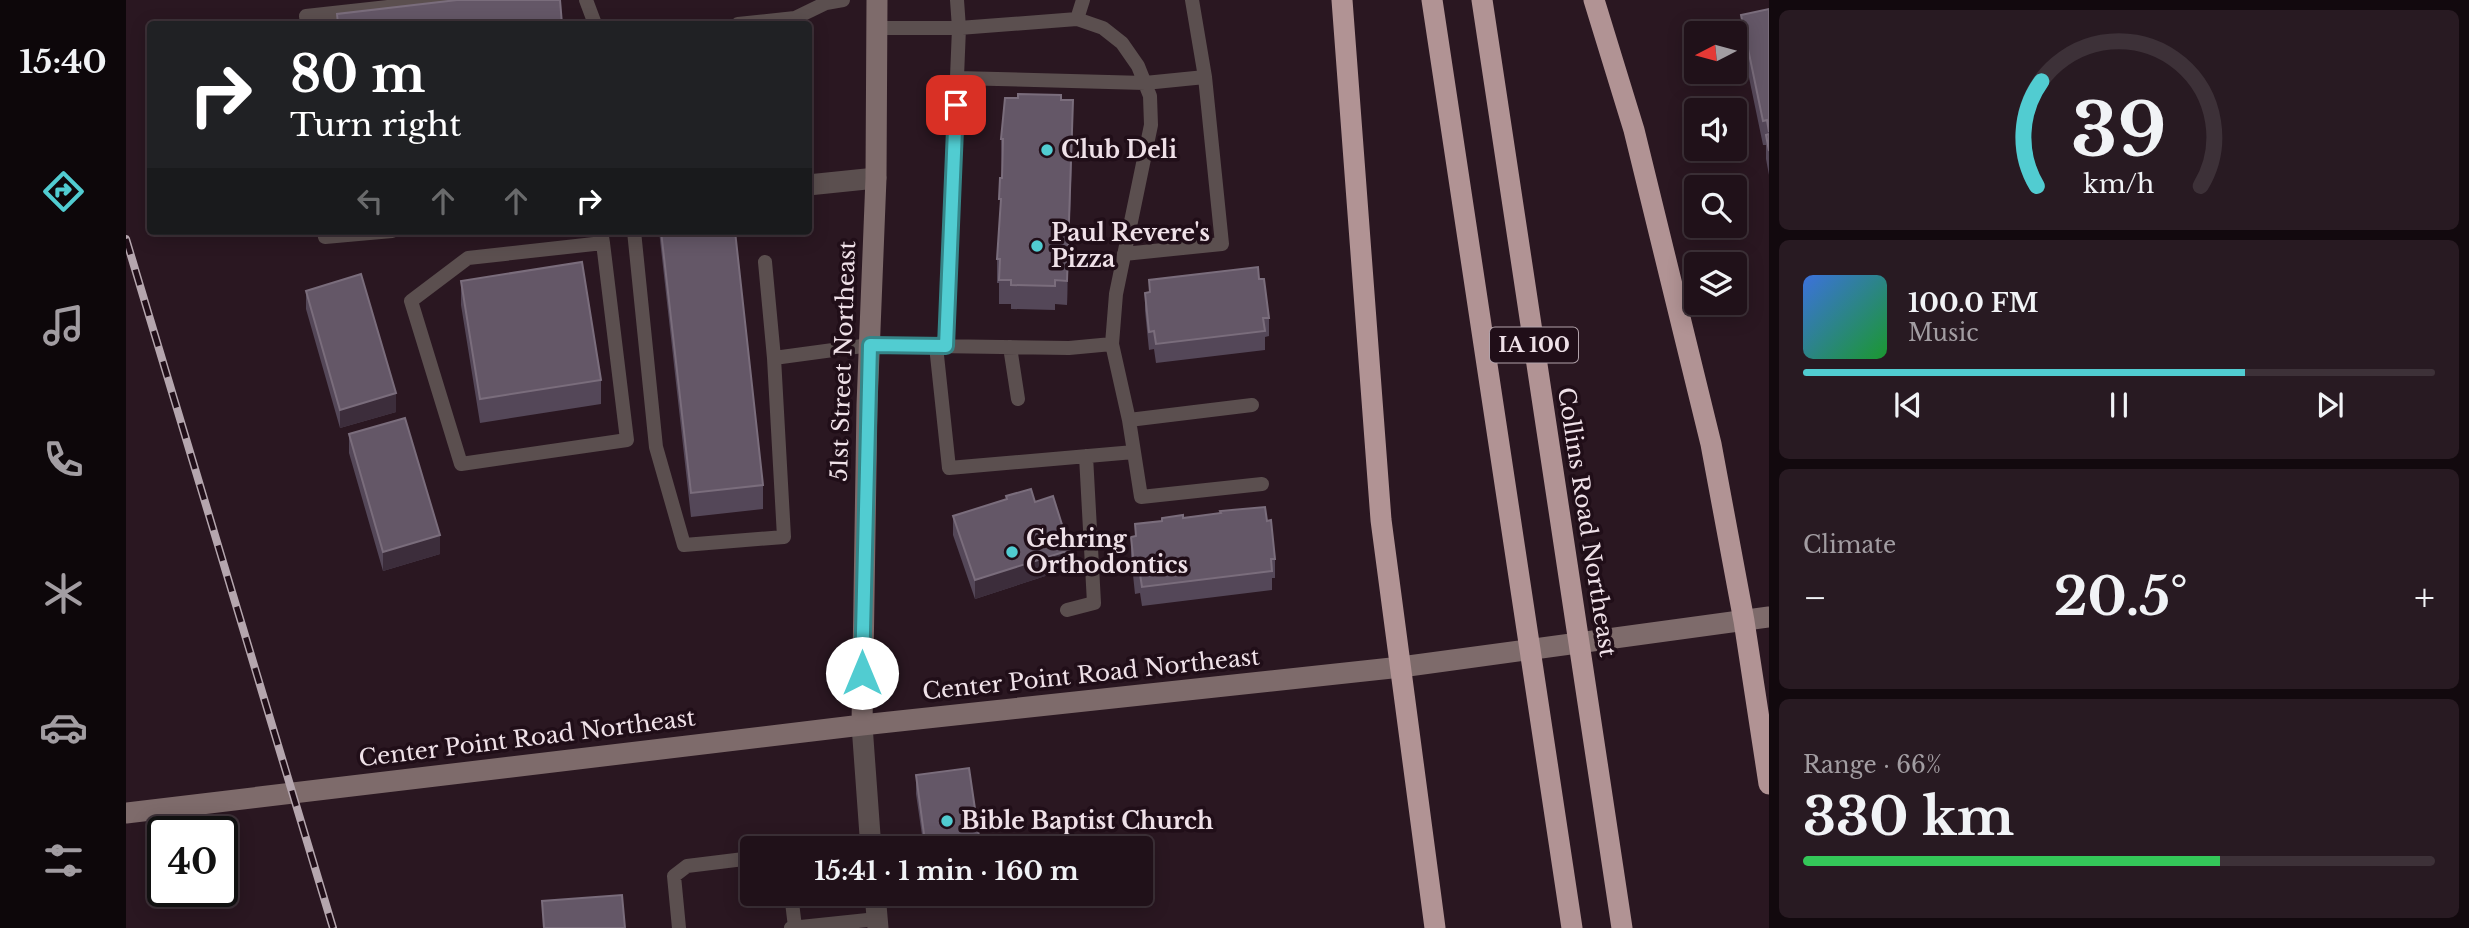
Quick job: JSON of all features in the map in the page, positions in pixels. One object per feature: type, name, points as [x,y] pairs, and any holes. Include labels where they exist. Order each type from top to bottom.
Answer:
[{"type":"highway","points":[[1342,0],[1381,520],[1435,928]]},
{"type":"highway","name":"IA 100","points":[[1432,0],[1572,928]]},
{"type":"highway","name":"Collins Road Northeast","points":[[1482,0],[1622,928]]},
{"type":"highway","points":[[1594,0],[1634,130],[1711,444],[1744,621],[1769,784]]},
{"type":"main road","name":"51st Street Northeast","points":[[862,725],[862,620],[876,178],[877,0]]},
{"type":"main road","name":"Center Point Road Northeast","points":[[126,813],[862,725],[1401,667],[1769,617]]},
{"type":"street","points":[[812,186],[876,178]]},
{"type":"street","points":[[862,725],[870,836]]},
{"type":"lane","points":[[307,21],[306,16],[451,0]]},
{"type":"lane","points":[[586,0],[594,21]]},
{"type":"lane","points":[[795,21],[826,3],[843,0]]},
{"type":"lane","points":[[957,0],[957,78],[941,346],[949,468],[1134,452]]},
{"type":"lane","points":[[1077,19],[1083,0]]},
{"type":"lane","points":[[1124,254],[1222,244],[1205,78],[1192,0]]},
{"type":"lane","points":[[878,28],[959,28],[1077,19],[1103,28],[1122,43],[1138,65],[1150,96],[1151,125],[1116,294],[1112,344],[1129,420],[1141,497],[1262,484]]},
{"type":"lane","points":[[957,78],[1145,83],[1205,78]]},
{"type":"lane","points":[[325,235],[347,235]]},
{"type":"lane","points":[[634,235],[656,447],[684,545],[784,537],[774,358],[765,262]]},
{"type":"lane","points":[[602,237],[627,440],[461,464],[411,301],[468,258],[602,237]]},
{"type":"lane","points":[[774,358],[870,345],[1069,348],[1112,344]]},
{"type":"lane","points":[[1010,347],[1018,399]]},
{"type":"lane","points":[[1129,420],[1252,405]]},
{"type":"lane","points":[[1067,610],[1094,603],[1086,456]]},
{"type":"lane","points":[[679,928],[674,876],[687,866],[740,859]]},
{"type":"lane","points":[[792,906],[793,928],[877,923]]},
{"type":"building","points":[[457,0],[560,0],[562,21],[338,21],[337,14]]},
{"type":"building","points":[[1769,9],[1769,132],[1767,120],[1763,121],[1747,44],[1747,21],[1742,21],[1741,15]]},
{"type":"building","points":[[1018,94],[1061,95],[1061,100],[1073,100],[1067,281],[1055,280],[1055,286],[1011,285],[1011,280],[999,280],[1000,259],[997,259],[1005,98],[1018,98]]},
{"type":"building","points":[[661,235],[735,235],[763,485],[691,493]]},
{"type":"building","points":[[582,262],[601,380],[480,399],[461,281]]},
{"type":"building","points":[[1258,267],[1259,279],[1264,279],[1269,318],[1263,318],[1265,331],[1156,344],[1154,331],[1149,332],[1145,293],[1150,292],[1149,280]]},
{"type":"building","points":[[361,274],[396,393],[340,410],[306,291]]},
{"type":"building","points":[[405,418],[440,535],[383,552],[349,434]]},
{"type":"building","name":"Gehring Orthodontics","points":[[1031,489],[1035,502],[1053,496],[1070,550],[975,580],[953,516]]},
{"type":"building","points":[[1265,507],[1267,521],[1271,520],[1275,559],[1271,559],[1272,571],[1142,587],[1140,574],[1135,575],[1131,537],[1136,536],[1135,524],[1183,515],[1183,518]]},
{"type":"building","name":"Bible Baptist Church","points":[[969,768],[979,836],[924,836],[916,775]]},
{"type":"building","points":[[622,895],[625,928],[544,928],[542,901]]},
{"type":"railway","points":[[126,239],[333,928]]},
{"type":"place","name":"Club Deli","points":[[1047,150]]},
{"type":"place","name":"Paul Revere's Pizza","points":[[1037,246]]},
{"type":"place","name":"Gehring Orthodontics","points":[[1012,552]]},
{"type":"place","name":"Bible Baptist Church","points":[[947,821]]},
{"type":"route","points":[[862,673],[870,345],[946,346],[956,105]]}]
